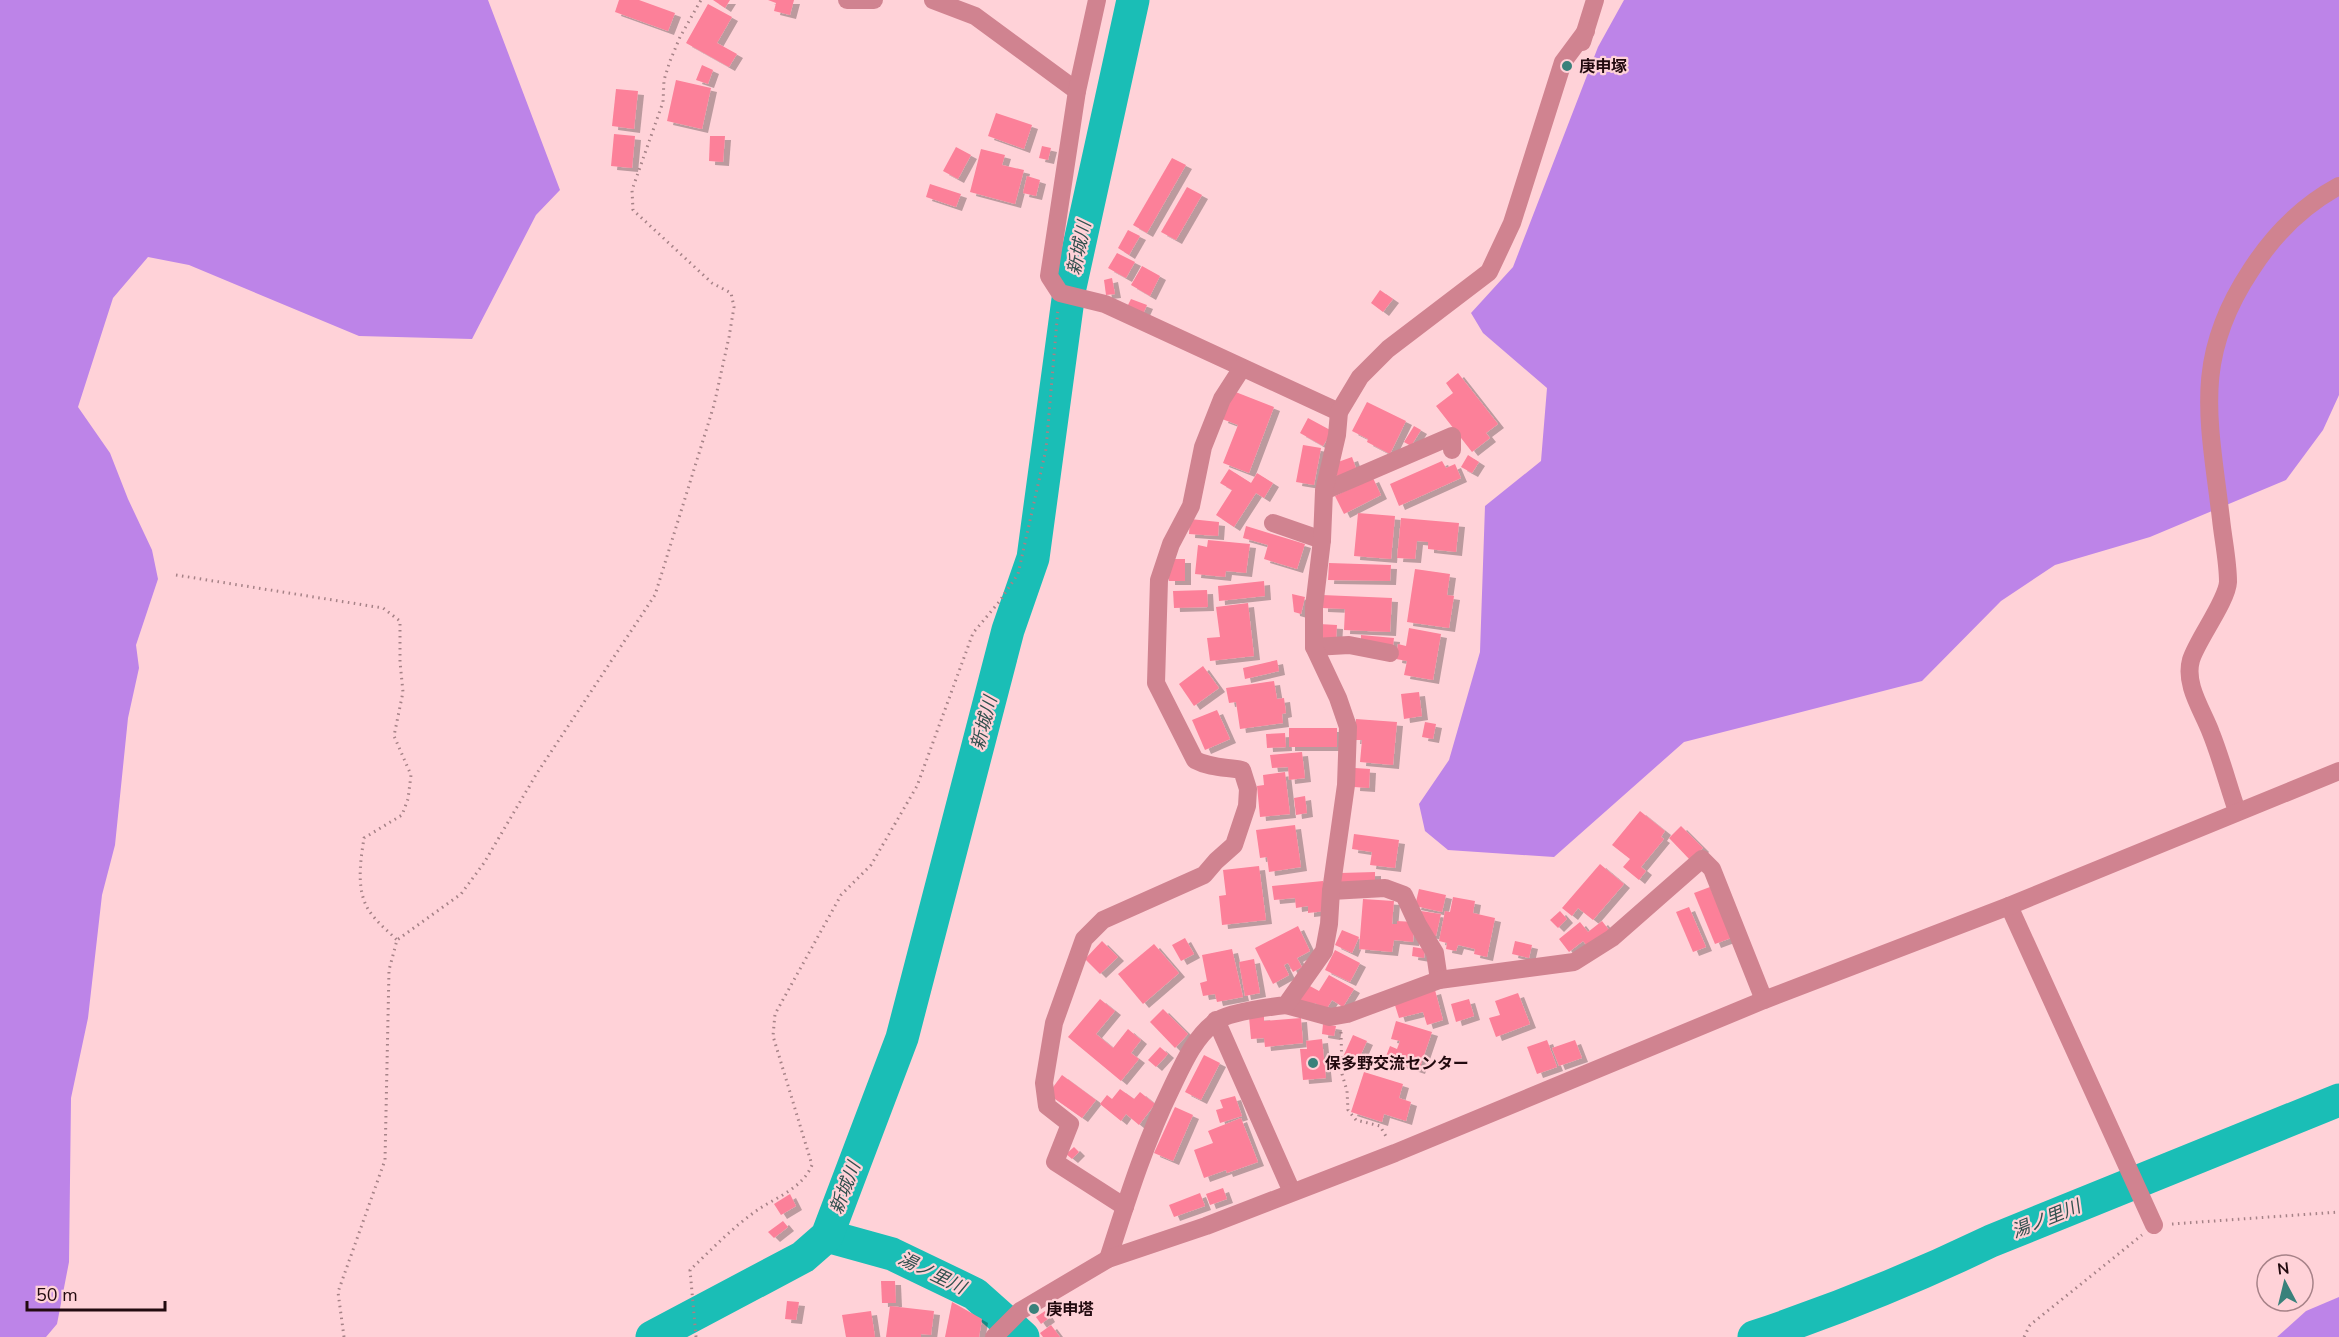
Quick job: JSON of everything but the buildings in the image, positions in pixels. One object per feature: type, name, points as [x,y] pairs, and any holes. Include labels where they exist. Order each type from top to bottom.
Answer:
[{"type":"street","points":[[847,0],[874,0]]},
{"type":"street","points":[[933,0],[975,16],[1077,91]]},
{"type":"street","points":[[1097,0],[1077,91],[1049,276],[1065,294],[1105,304],[1339,412]]},
{"type":"street","points":[[1286,1005],[1324,951],[1346,785],[1348,727],[1314,647],[1314,607],[1322,540],[1324,491],[1338,435],[1339,412],[1360,377],[1388,349],[1489,272],[1512,223],[1547,106],[1566,83],[1595,0]]},
{"type":"street","points":[[2237,811],[2212,734],[2189,676],[2191,660],[2228,585],[2209,418],[2208,386],[2213,350],[2235,295],[2263,251],[2291,219],[2318,197],[2339,186]]},
{"type":"street","points":[[1125,1207],[1055,1162],[1070,1124],[1047,1106],[1044,1083],[1054,1023],[1084,939],[1103,920],[1204,875],[1234,845],[1247,806],[1248,789],[1242,770],[1221,766],[1207,767],[1196,760],[1156,683],[1159,580],[1171,544],[1191,506],[1203,447],[1222,399],[1242,368]]},
{"type":"street","points":[[1324,491],[1452,436],[1452,450]]},
{"type":"street","points":[[1273,523],[1322,540]]},
{"type":"street","points":[[1314,647],[1349,645],[1390,653]]},
{"type":"street","points":[[997,1334],[1020,1311],[1108,1259],[1206,1226],[1395,1153],[1764,1000],[2009,906],[2339,771]]},
{"type":"street","points":[[1108,1259],[1153,1126],[1186,1057],[1202,1034],[1216,1020],[1254,1010],[1286,1005],[1330,1017],[1337,1016],[1360,1010],[1439,980],[1574,962],[1612,938],[1702,859],[1712,869],[1764,1000]]},
{"type":"street","points":[[1331,891],[1385,888],[1404,895],[1435,953],[1439,980]]},
{"type":"street","points":[[2009,906],[2154,1225]]},
{"type":"street","points":[[1216,1020],[1292,1192]]},
{"type":"path","points":[[344,1337],[338,1292],[385,1160],[389,970],[397,940],[461,894],[478,871],[537,773],[655,595],[714,405],[734,307],[731,292],[712,283],[633,210],[632,190],[663,102],[664,80],[670,61],[680,37],[701,0]]},
{"type":"path","points":[[696,1337],[690,1270],[756,1212],[791,1190],[808,1176],[812,1165],[773,1036],[775,1014],[842,895],[871,865],[917,786],[973,633],[999,602],[1018,574],[1046,449],[1065,294]]},
{"type":"path","points":[[176,575],[383,608],[400,621],[403,692],[394,736],[411,775],[408,799],[402,815],[364,838],[360,865],[362,896],[371,915],[397,940]]},
{"type":"path","points":[[1337,1016],[1341,1030],[1340,1052],[1348,1110],[1356,1120],[1380,1126],[1395,1153]]},
{"type":"path","points":[[2024,1337],[2030,1325],[2154,1225],[2339,1212]]},
{"type":"shaded area","points":[[0,0],[488,0],[560,190],[536,215],[472,339],[359,336],[189,265],[148,257],[113,298],[78,407],[110,453],[152,550],[158,579],[136,645],[139,668],[128,718],[115,845],[102,895],[88,1018],[71,1098],[69,1262],[57,1324],[46,1337],[0,1337]]},
{"type":"shaded area","points":[[1624,0],[2339,0],[2339,395],[2323,430],[2286,480],[2150,537],[2055,565],[2001,601],[1922,681],[1684,742],[1554,857],[1448,850],[1425,831],[1419,804],[1449,760],[1480,652],[1485,506],[1541,461],[1547,388],[1483,333],[1471,313],[1513,267],[1598,47]]},
{"type":"shaded area","points":[[2339,1297],[2339,1337],[2277,1337],[2304,1313],[2315,1313],[2315,1307]]},
{"type":"waterway","name":"新城川","points":[[652,1337],[803,1257],[827,1236],[902,1038],[1008,630],[1033,558],[1069,292],[1133,0]]},
{"type":"waterway","name":"湯ノ里川","points":[[1754,1337],[1874,1293],[1991,1241],[2339,1100]]},
{"type":"waterway","name":"湯ノ里川","points":[[827,1236],[892,1254],[975,1294],[1023,1337]]},
{"type":"place","name":"庚申塚","points":[[1567,66]]},
{"type":"place","name":"保多野交流センター","points":[[1313,1063]]},
{"type":"place","name":"庚申塔","points":[[1034,1309]]}]
